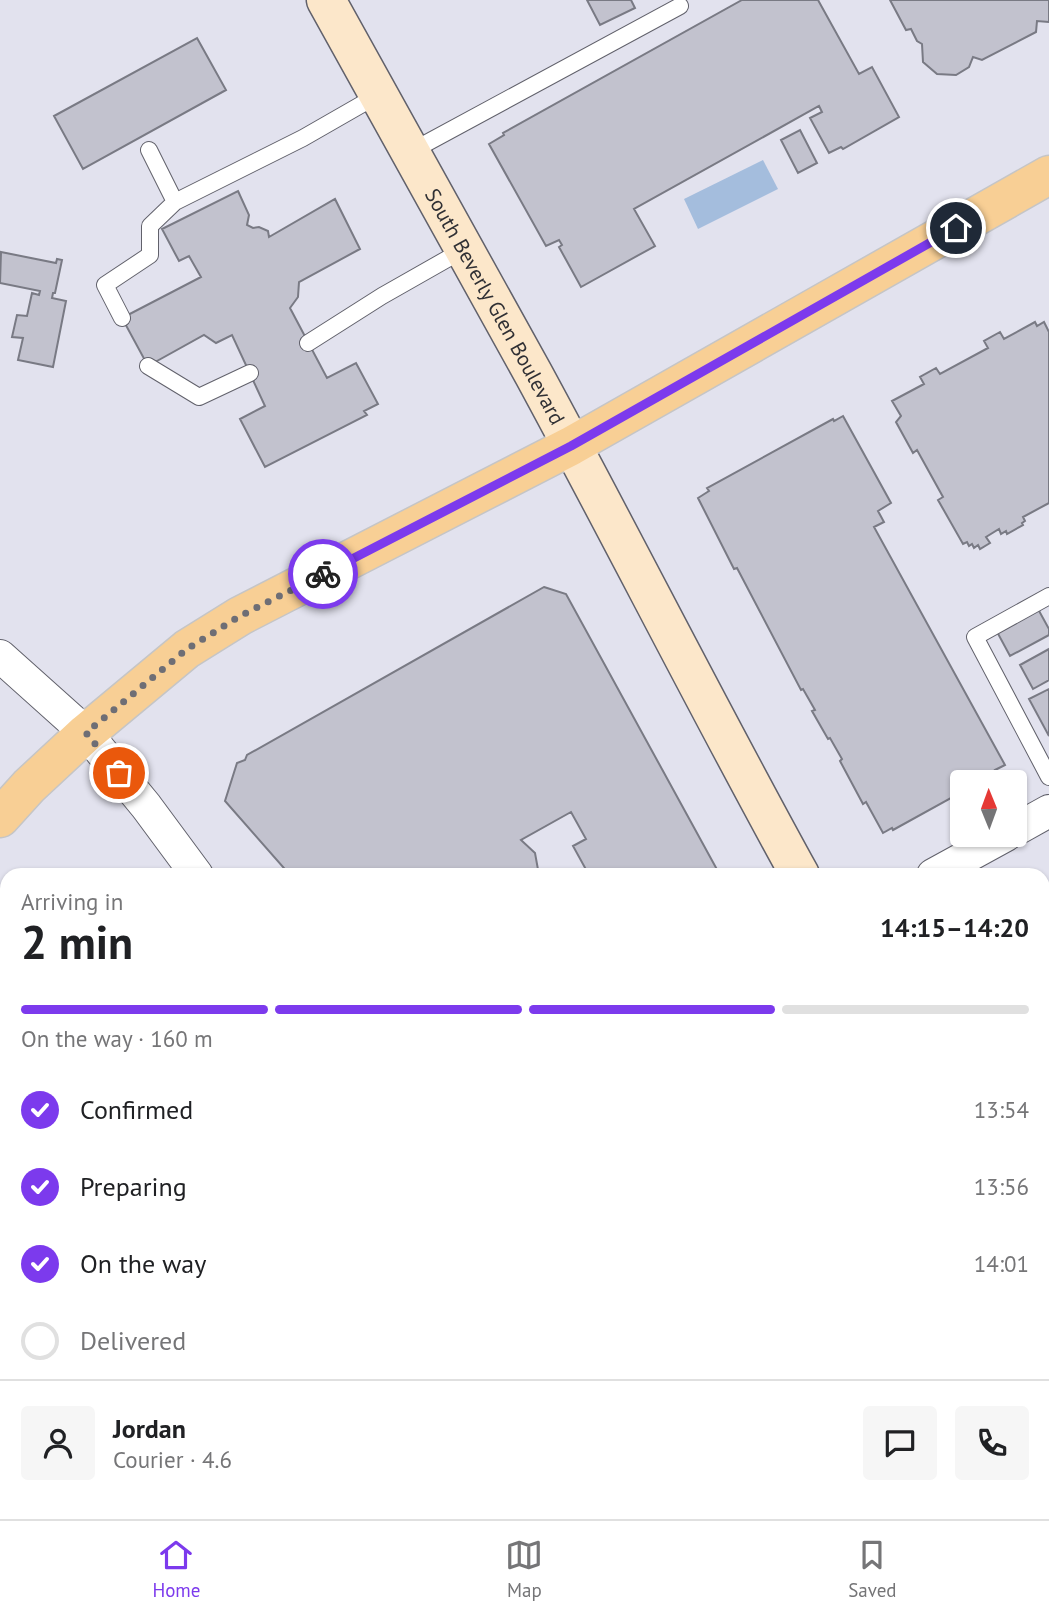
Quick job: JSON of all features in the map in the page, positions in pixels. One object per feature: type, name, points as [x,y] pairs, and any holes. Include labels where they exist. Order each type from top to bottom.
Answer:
[{"type":"main road","name":"South Beverly Glen Boulevard","points":[[326,0],[571,446],[677,643],[734,757],[796,868]]},
{"type":"main road","points":[[0,818],[29,786],[86,733],[187,649],[240,616],[571,446],[1049,175]]},
{"type":"street","points":[[0,656],[86,733],[146,806],[192,868]]},
{"type":"street","points":[[1027,823],[1049,811]]},
{"type":"street","points":[[946,868],[984,847]]},
{"type":"lane","points":[[410,152],[680,6]]},
{"type":"lane","points":[[122,318],[105,285],[150,255],[150,226],[175,202],[303,138],[378,95]]},
{"type":"lane","points":[[149,150],[175,202]]},
{"type":"lane","points":[[308,343],[382,296],[463,250]]},
{"type":"lane","points":[[148,366],[199,397],[250,373]]},
{"type":"lane","points":[[1049,596],[975,637],[1049,777]]},
{"type":"water","points":[[763,160],[778,189],[698,229],[684,199]]},
{"type":"building","points":[[587,0],[631,0],[635,8],[600,25]]},
{"type":"building","points":[[742,0],[818,0],[859,74],[872,67],[899,117],[843,149],[841,147],[829,153],[810,118],[822,112],[819,106],[634,209],[655,246],[581,287],[559,247],[562,245],[559,240],[546,246],[489,144],[504,135],[503,133]]},
{"type":"building","points":[[890,0],[1049,0],[1049,22],[1037,21],[1036,32],[982,60],[973,57],[969,67],[956,75],[937,74],[923,62],[922,44],[917,41],[911,29],[906,30]]},
{"type":"building","points":[[197,38],[226,90],[83,169],[54,116]]},
{"type":"building","points":[[800,130],[817,163],[798,173],[781,140]]},
{"type":"building","points":[[238,191],[249,215],[247,225],[268,231],[269,237],[335,199],[360,249],[299,282],[298,297],[290,308],[327,378],[356,363],[378,404],[364,411],[367,415],[265,467],[240,419],[265,406],[232,335],[216,343],[204,335],[148,366],[122,318],[201,277],[189,256],[179,261],[162,229]]},
{"type":"building","points":[[1,252],[56,263],[57,259],[62,260],[52,298],[66,301],[53,367],[18,360],[23,338],[12,337],[17,315],[27,316],[32,293],[39,295],[40,291],[0,283]]},
{"type":"building","points":[[1035,322],[1037,326],[1044,322],[1049,332],[1049,503],[1023,517],[1023,525],[1007,534],[1006,531],[1001,534],[999,529],[986,537],[990,543],[980,549],[978,545],[974,548],[967,542],[963,544],[938,500],[943,497],[917,450],[913,453],[896,422],[901,416],[892,401],[924,384],[920,377],[936,368],[940,374],[988,348],[984,341],[1000,332],[1004,339]]},
{"type":"building","points":[[843,416],[891,503],[878,511],[884,522],[874,527],[1005,765],[995,770],[950,770],[950,799],[883,833],[866,802],[863,804],[840,761],[842,759],[812,711],[815,710],[803,689],[801,690],[737,568],[734,569],[698,498],[709,491],[707,488],[833,419],[834,421]]},
{"type":"building","points":[[544,587],[566,594],[716,868],[585,868],[573,846],[586,839],[571,812],[521,840],[535,853],[538,868],[284,868],[225,801],[237,763],[245,760],[247,755]]},
{"type":"building","points":[[1038,609],[1049,629],[1049,635],[1010,656],[996,630]]},
{"type":"building","points":[[1049,649],[1049,680],[1033,689],[1020,665]]},
{"type":"building","points":[[1049,689],[1049,736],[1029,699]]},
{"type":"way so far","points":[[119,773],[86,733],[187,649],[240,616],[323,574]]},
{"type":"route","points":[[323,574],[571,446],[956,228]]}]
